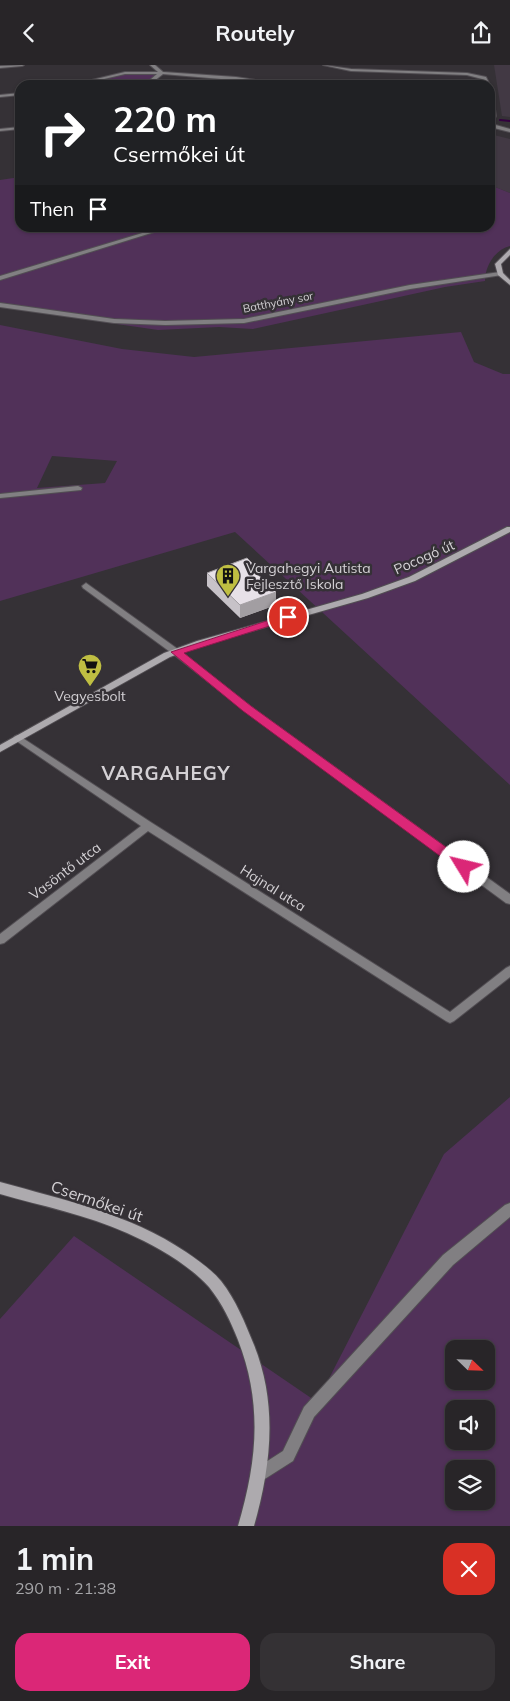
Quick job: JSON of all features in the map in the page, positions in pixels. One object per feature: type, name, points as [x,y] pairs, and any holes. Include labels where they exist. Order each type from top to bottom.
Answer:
[{"type":"main road","points":[[510,251],[498,264],[500,274],[510,283]]},
{"type":"main road","name":"Pocogó út","points":[[176,652],[288,617],[365,596],[412,579],[510,529]]},
{"type":"main road","points":[[0,749],[140,669],[176,652]]},
{"type":"main road","name":"Csermőkei út","points":[[0,1188],[124,1225],[167,1248],[208,1277],[236,1319],[257,1368],[262,1392],[264,1448],[260,1474],[246,1526]]},
{"type":"street","points":[[2,66],[22,65]]},
{"type":"street","points":[[152,65],[162,73]]},
{"type":"street","points":[[325,65],[352,70],[467,74],[484,78],[485,80]]},
{"type":"street","points":[[95,80],[125,73],[162,73],[236,77],[256,80]]},
{"type":"street","points":[[153,80],[162,73]]},
{"type":"street","points":[[0,97],[15,95]]},
{"type":"street","points":[[495,126],[510,131]]},
{"type":"street","points":[[0,131],[15,129]]},
{"type":"street","points":[[0,278],[152,232]]},
{"type":"street","name":"Batthyány sor","points":[[0,305],[114,321],[165,323],[244,321],[410,287],[500,274]]},
{"type":"street","points":[[0,496],[78,488]]},
{"type":"street","points":[[86,586],[176,652],[247,708],[510,900]]},
{"type":"street","name":"Hajnal utca","points":[[18,738],[148,826],[450,1018],[510,971]]},
{"type":"street","name":"Vasöntő utca","points":[[0,939],[148,826]]},
{"type":"street","points":[[260,1474],[288,1456],[309,1412],[448,1260],[510,1209]]},
{"type":"shaded area","points":[[494,65],[510,65],[510,117],[502,116]]},
{"type":"shaded area","points":[[125,73],[161,73],[152,80],[95,80]]},
{"type":"shaded area","points":[[495,135],[510,139],[510,193],[495,187]]},
{"type":"shaded area","points":[[15,178],[15,232],[495,232],[495,187],[510,193],[510,246],[495,255],[487,270],[485,281],[445,287],[253,329],[219,327],[158,330],[0,307],[0,180]]},
{"type":"shaded area","points":[[0,325],[122,349],[194,357],[461,332],[474,362],[503,374],[510,374],[510,785],[235,532],[0,601]],"holes":[[[52,456],[117,461],[105,483],[37,488]]]},
{"type":"shaded area","points":[[510,1097],[510,1526],[0,1526],[0,1319],[74,1236],[317,1402],[444,1154]]},
{"type":"building","points":[[247,558],[257,568],[253,570],[276,592],[240,605],[207,573]]},
{"type":"waterway","points":[[500,120],[510,121]]},
{"type":"place","name":"Vargahegyi Autista Fejlesztő Iskola","points":[[228,597]]},
{"type":"place","name":"Vegyesbolt","points":[[90,687]]},
{"type":"district","name":"VARGAHEGY","points":[[166,773]]},
{"type":"route","points":[[288,617],[176,652],[247,708],[464,867]]}]
